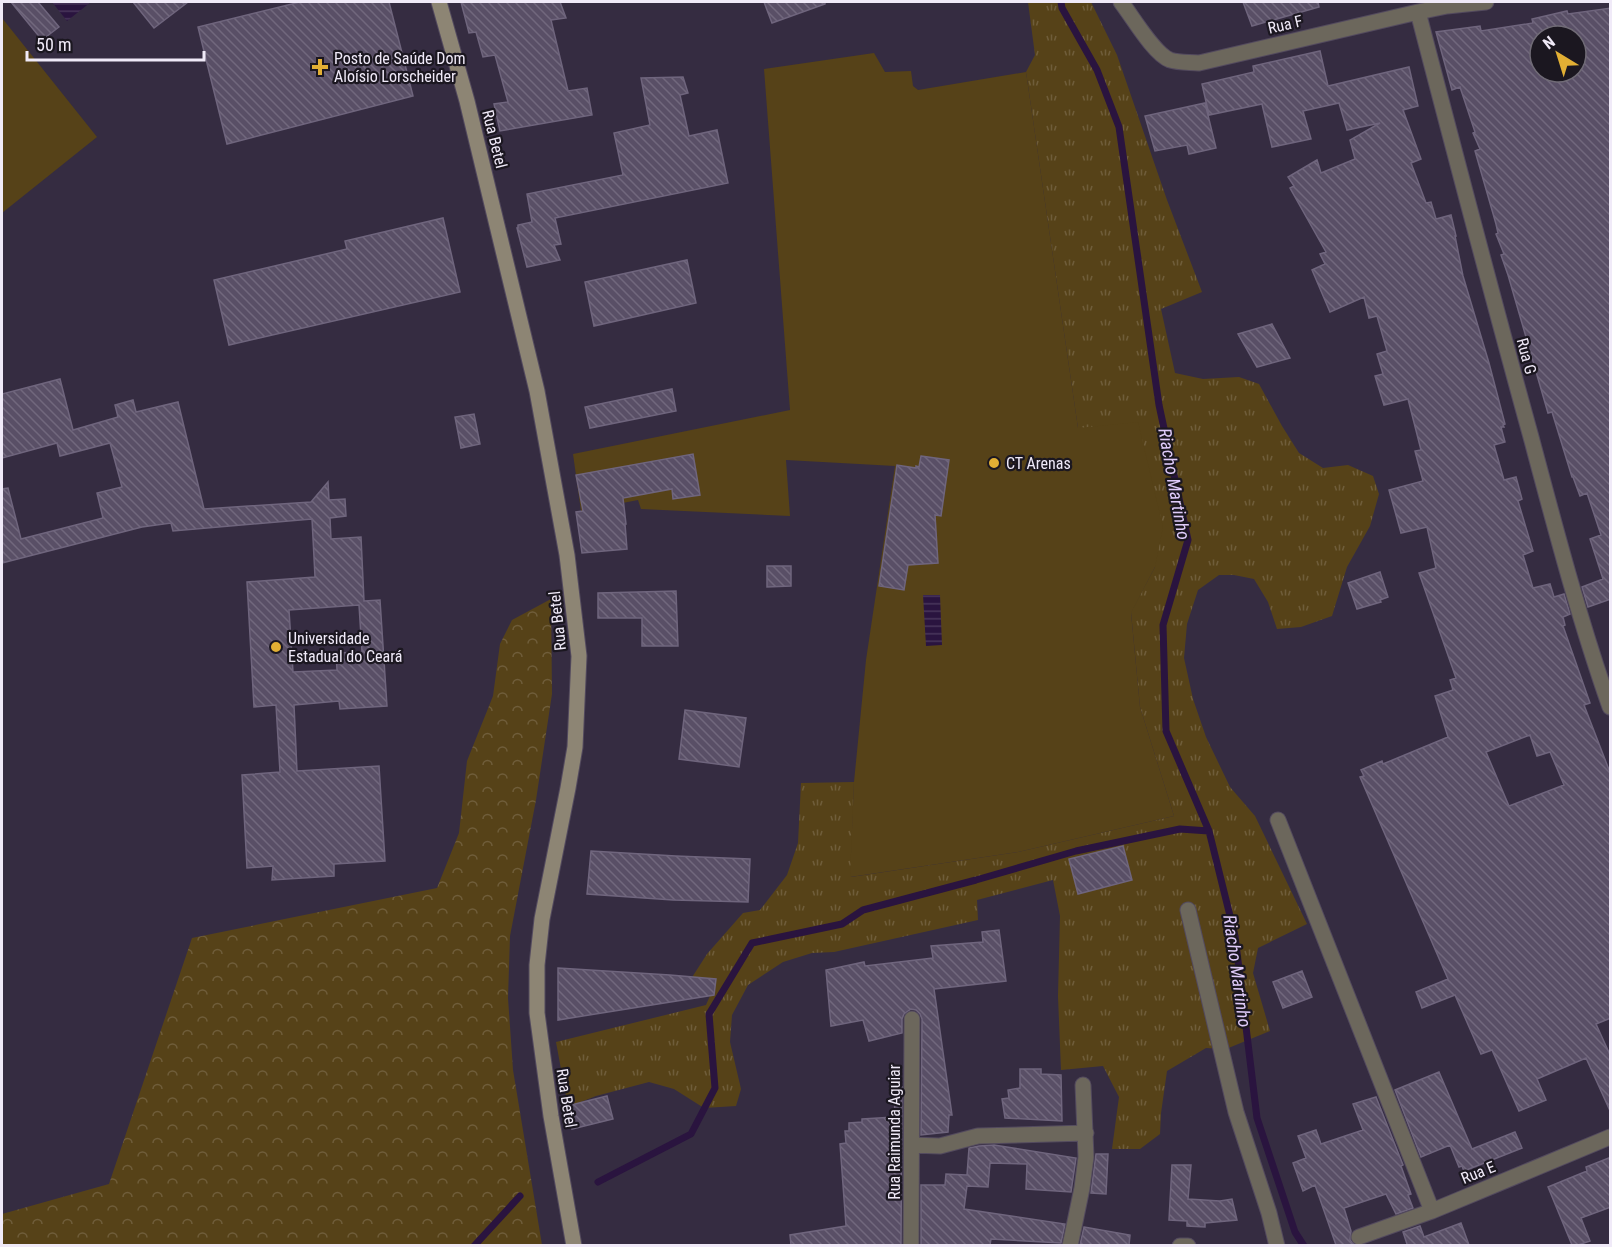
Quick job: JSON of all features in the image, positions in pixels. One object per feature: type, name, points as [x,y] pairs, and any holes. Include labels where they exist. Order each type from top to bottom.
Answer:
[{"type":"street","name":"Rua Betel","points":[[439,2],[467,101],[537,391],[567,555],[579,656],[575,747],[542,919],[537,966],[537,1013],[551,1116],[574,1245]]},
{"type":"street","name":"Rua F","points":[[1121,2],[1156,50],[1164,57],[1172,61],[1199,63],[1418,12],[1486,2]]},
{"type":"street","name":"Rua G","points":[[1418,12],[1488,283],[1552,515],[1596,667],[1611,707]]},
{"type":"street","points":[[1278,820],[1432,1211]]},
{"type":"street","points":[[1188,910],[1236,1112],[1277,1245]]},
{"type":"street","name":"Rua Raimunda Aguiar","points":[[911,1245],[912,1019]]},
{"type":"street","points":[[1070,1245],[1086,1157],[1083,1085]]},
{"type":"street","points":[[912,1145],[940,1146],[978,1136],[1086,1133]]},
{"type":"street","name":"Rua E","points":[[1359,1237],[1432,1211],[1611,1137]]},
{"type":"street","points":[[1180,1245],[1188,1245]]},
{"type":"green space","points":[[1028,2],[1091,2],[1117,55],[1167,200],[1202,292],[1161,309],[1175,373],[1203,379],[1239,377],[1259,384],[1299,453],[1323,468],[1348,465],[1373,476],[1379,494],[1370,526],[1347,567],[1332,616],[1301,627],[1277,629],[1268,602],[1254,579],[1219,575],[1198,590],[1187,624],[1184,658],[1193,699],[1206,737],[1230,787],[1255,816],[1307,924],[1258,948],[1253,973],[1270,1031],[1226,1049],[1206,1048],[1167,1071],[1160,1134],[1140,1149],[1112,1149],[1119,1097],[1103,1066],[1061,1070],[1058,996],[1060,916],[1053,880],[977,900],[978,920],[834,952],[812,953],[783,962],[748,985],[732,1015],[730,1042],[741,1089],[736,1106],[704,1108],[674,1089],[649,1082],[596,1096],[568,1107],[556,1042],[706,1005],[716,982],[689,982],[707,954],[743,913],[760,910],[787,875],[798,843],[801,783],[854,782],[851,877],[1018,852],[1174,816],[1140,707],[1131,612],[1155,567],[1078,428],[1026,72],[1035,55]]},
{"type":"green space","points":[[2,18],[97,137],[2,213]]},
{"type":"green space","name":"CT Arenas","points":[[874,53],[885,72],[911,71],[913,86],[918,90],[1026,72],[1078,428],[1138,422],[1163,527],[1155,567],[1131,613],[1140,707],[1174,816],[1018,852],[850,877],[854,782],[866,660],[895,466],[786,460],[790,516],[641,509],[638,500],[581,511],[573,454],[790,410],[764,69]]},
{"type":"green space","points":[[551,599],[552,694],[536,800],[510,936],[508,998],[513,1070],[542,1245],[2,1245],[2,1214],[109,1184],[192,938],[437,888],[459,833],[467,761],[493,696],[500,644],[512,620]]},
{"type":"shaded area","points":[[52,2],[91,2],[67,21]]},
{"type":"shaded area","points":[[923,595],[940,595],[942,645],[926,646]]},
{"type":"building","points":[[11,2],[38,2],[59,27],[42,40]]},
{"type":"building","points":[[133,2],[188,2],[154,28]]},
{"type":"building","name":"Posto de Saúde Dom Aloísio Lorscheider","points":[[300,2],[389,2],[413,96],[227,144],[198,27]]},
{"type":"building","points":[[461,2],[560,2],[566,18],[551,20],[568,91],[587,88],[592,115],[500,131],[494,104],[508,102],[495,55],[483,57],[476,32],[469,33]]},
{"type":"building","points":[[764,2],[825,2],[825,4],[772,23]]},
{"type":"building","points":[[1243,2],[1318,2],[1319,7],[1252,26]]},
{"type":"building","points":[[1611,8],[1611,599],[1588,607],[1582,587],[1603,579],[1590,539],[1601,535],[1587,493],[1580,496],[1572,477],[1552,412],[1548,413],[1501,255],[1504,254],[1496,234],[1498,233],[1496,224],[1475,151],[1480,149],[1460,87],[1452,90],[1436,32],[1480,26],[1481,31],[1533,23],[1532,19],[1567,11],[1568,14]]},
{"type":"building","points":[[1320,51],[1328,86],[1409,67],[1418,106],[1403,110],[1421,159],[1411,163],[1426,203],[1431,202],[1436,219],[1451,215],[1463,276],[1505,424],[1501,427],[1505,442],[1494,445],[1504,480],[1516,477],[1522,499],[1518,501],[1533,551],[1523,555],[1533,588],[1550,584],[1554,597],[1564,594],[1570,614],[1563,617],[1565,625],[1563,626],[1590,703],[1584,705],[1611,775],[1611,1018],[1596,1024],[1611,1057],[1611,1113],[1586,1058],[1537,1079],[1546,1100],[1519,1111],[1492,1050],[1481,1054],[1455,995],[1422,1008],[1416,992],[1448,979],[1360,777],[1364,776],[1361,770],[1382,761],[1383,764],[1448,737],[1435,696],[1453,690],[1450,680],[1456,678],[1419,573],[1436,568],[1427,527],[1401,533],[1389,490],[1423,481],[1415,451],[1421,450],[1408,399],[1384,405],[1375,376],[1383,374],[1377,354],[1387,351],[1377,316],[1369,318],[1364,297],[1330,312],[1312,270],[1325,264],[1320,254],[1326,252],[1290,188],[1294,186],[1288,177],[1317,160],[1321,173],[1355,159],[1350,140],[1380,123],[1347,130],[1339,103],[1303,111],[1311,139],[1272,147],[1262,104],[1209,115],[1202,84],[1254,72],[1253,66]],"holes":[[[1530,735],[1537,756],[1550,752],[1564,785],[1509,806],[1486,752]]]},
{"type":"building","points":[[683,77],[688,93],[680,95],[689,136],[717,130],[728,183],[555,218],[561,244],[554,245],[560,260],[527,267],[517,228],[518,225],[532,222],[527,194],[623,175],[614,133],[650,125],[641,78]]},
{"type":"building","points":[[1205,103],[1216,148],[1189,154],[1187,145],[1155,151],[1145,116]]},
{"type":"building","points":[[443,218],[460,292],[229,345],[214,280],[347,249],[345,241]]},
{"type":"building","points":[[687,260],[696,303],[594,326],[585,282]]},
{"type":"building","points":[[1272,324],[1290,358],[1257,367],[1238,334]]},
{"type":"building","points":[[60,379],[73,430],[118,417],[115,405],[133,400],[136,412],[178,402],[204,509],[311,502],[328,482],[329,500],[345,499],[346,516],[330,518],[331,539],[361,537],[364,601],[380,600],[387,706],[340,709],[339,701],[294,705],[297,771],[379,766],[385,861],[334,864],[334,876],[272,880],[273,866],[247,868],[242,775],[280,772],[276,705],[254,707],[247,582],[315,577],[312,519],[173,531],[171,523],[142,527],[2,563],[2,489],[8,488],[21,539],[103,518],[97,493],[122,487],[110,443],[60,456],[57,443],[2,458],[2,394]],"holes":[[[359,605],[362,652],[336,653],[337,670],[293,672],[289,610]]]},
{"type":"building","points":[[672,389],[676,411],[590,428],[585,407]]},
{"type":"building","points":[[474,414],[480,444],[461,448],[455,417]]},
{"type":"building","points":[[693,454],[700,495],[673,499],[672,489],[623,498],[627,549],[582,553],[576,512],[583,511],[576,475]]},
{"type":"building","points":[[921,456],[949,460],[941,516],[935,515],[938,563],[908,565],[904,590],[879,586],[897,465],[919,467]]},
{"type":"building","points":[[767,566],[791,566],[791,586],[767,587]]},
{"type":"building","points":[[1380,572],[1388,597],[1380,600],[1381,602],[1357,609],[1348,583]]},
{"type":"building","points":[[676,591],[678,646],[642,646],[642,618],[598,618],[598,593]]},
{"type":"building","points":[[685,710],[746,718],[739,767],[679,759]]},
{"type":"building","points":[[1123,846],[1132,880],[1078,894],[1069,859]]},
{"type":"building","points":[[591,851],[750,859],[748,902],[587,894]]},
{"type":"building","points":[[999,930],[1006,981],[934,989],[952,1115],[949,1115],[948,1132],[921,1135],[922,1019],[920,1014],[911,1009],[904,1014],[902,1019],[902,1033],[869,1041],[863,1020],[831,1026],[826,970],[864,962],[865,966],[933,958],[931,946],[983,942],[982,932]]},
{"type":"building","points":[[558,968],[716,979],[714,995],[558,1020]]},
{"type":"building","points":[[1302,971],[1312,997],[1283,1008],[1273,982]]},
{"type":"building","points":[[1020,1069],[1041,1069],[1041,1074],[1061,1075],[1062,1121],[1005,1118],[1002,1099],[1009,1098],[1008,1090],[1020,1088]]},
{"type":"building","points":[[1439,1072],[1472,1149],[1515,1132],[1522,1148],[1464,1171],[1462,1166],[1459,1167],[1450,1145],[1421,1157],[1395,1090]]},
{"type":"building","points":[[894,1087],[902,1087],[901,1245],[791,1245],[790,1235],[846,1226],[840,1144],[846,1143],[845,1131],[849,1131],[849,1123],[862,1122],[862,1119],[895,1117]]},
{"type":"building","points":[[607,1096],[613,1119],[572,1129],[567,1106]]},
{"type":"building","points":[[1376,1097],[1403,1165],[1401,1166],[1411,1194],[1408,1195],[1413,1208],[1396,1214],[1386,1194],[1344,1208],[1351,1231],[1350,1240],[1355,1245],[1336,1245],[1315,1185],[1303,1191],[1293,1163],[1306,1158],[1298,1136],[1316,1130],[1321,1144],[1363,1130],[1353,1104]]},
{"type":"building","points":[[994,1145],[1076,1158],[1071,1192],[1026,1189],[1027,1164],[990,1163],[988,1187],[967,1186],[964,1209],[1065,1224],[1061,1243],[991,1239],[990,1245],[921,1245],[921,1185],[945,1185],[946,1174],[967,1175],[969,1148]]},
{"type":"building","points":[[1096,1154],[1108,1154],[1106,1194],[1091,1193]]},
{"type":"building","points":[[1611,1157],[1611,1207],[1581,1218],[1590,1241],[1572,1245],[1548,1187],[1587,1171],[1586,1167]]},
{"type":"building","points":[[1172,1165],[1191,1165],[1188,1199],[1220,1201],[1232,1199],[1237,1220],[1205,1223],[1205,1227],[1187,1226],[1187,1221],[1169,1220]]},
{"type":"building","points":[[1461,1223],[1469,1245],[1406,1245],[1403,1232],[1420,1226],[1424,1237]]},
{"type":"building","points":[[1084,1227],[1130,1235],[1129,1245],[1080,1245]]},
{"type":"waterway","name":"Riacho Martinho","points":[[1061,2],[1062,8],[1097,70],[1119,127],[1159,405],[1188,540],[1163,625],[1166,731],[1209,831],[1235,936],[1257,1118],[1295,1232],[1304,1246]]},
{"type":"waterway","points":[[598,1182],[691,1134],[715,1088],[709,1014],[752,943],[842,924],[863,910],[1076,851],[1180,829],[1209,831]]},
{"type":"waterway","points":[[474,1246],[520,1196]]},
{"type":"place","name":"Posto de Saúde Dom Aloísio Lorscheider","points":[[320,67]]},
{"type":"place","name":"CT Arenas","points":[[994,463]]},
{"type":"place","name":"Universidade Estadual do Ceará","points":[[276,647]]}]
